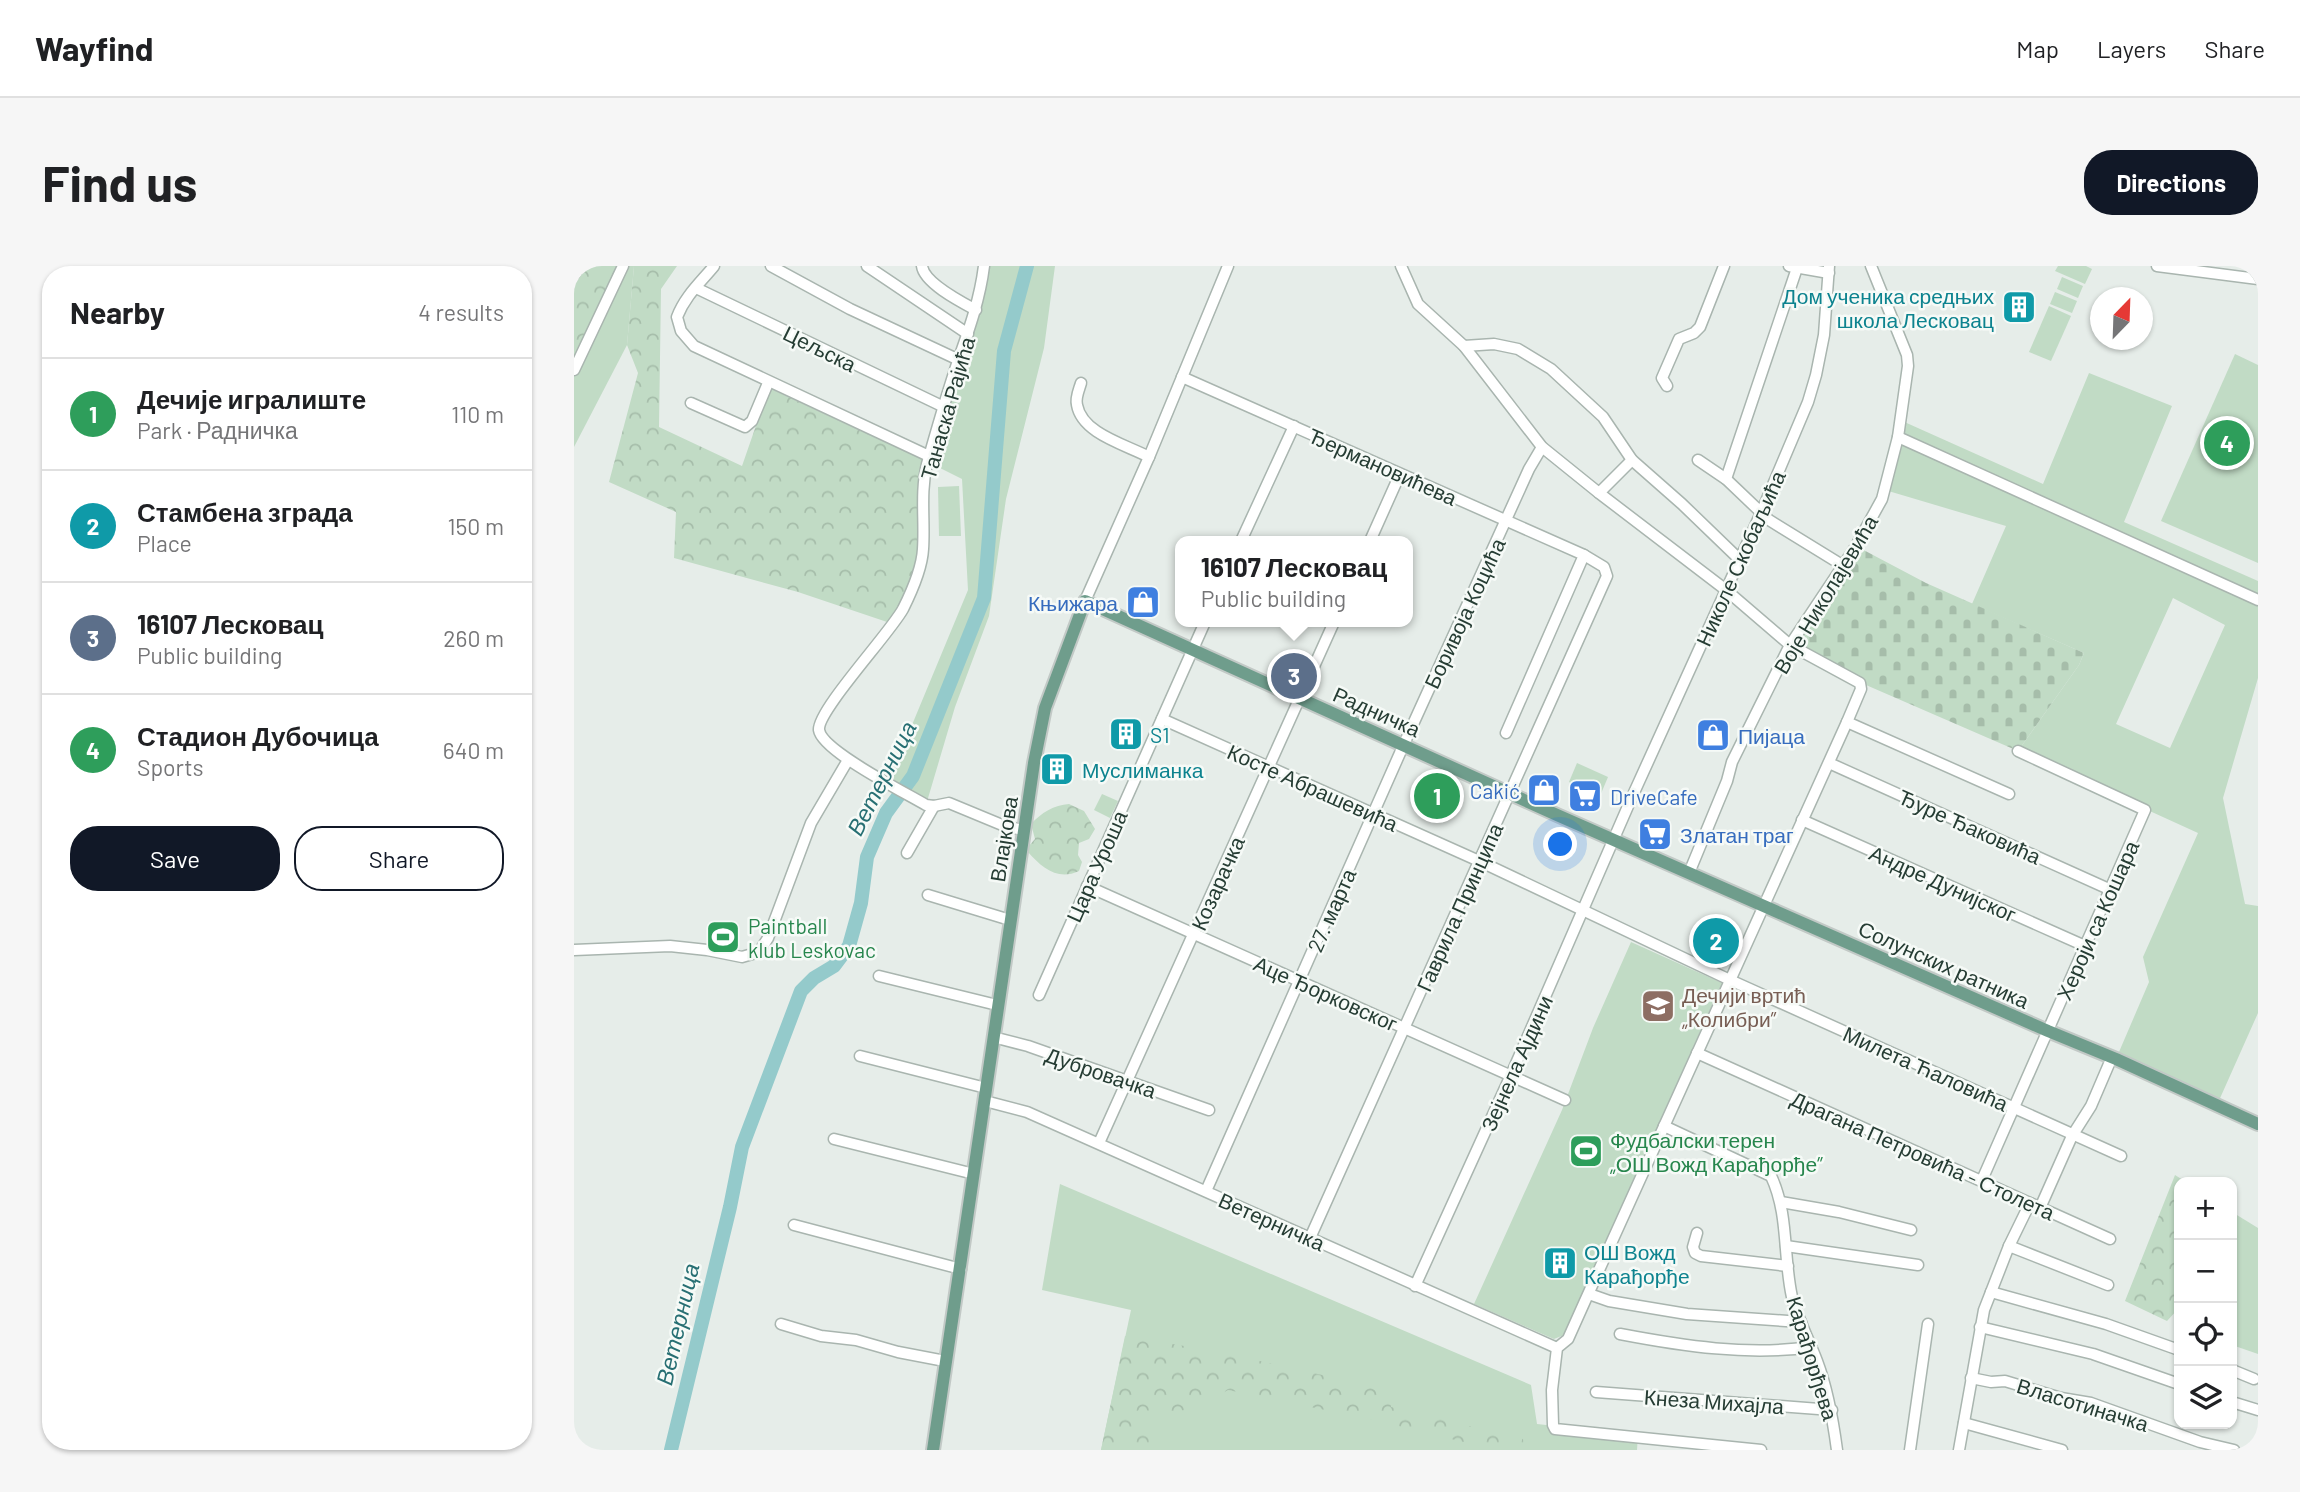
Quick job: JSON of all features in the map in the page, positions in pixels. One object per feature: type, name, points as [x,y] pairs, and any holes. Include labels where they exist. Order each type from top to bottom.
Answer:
[{"type":"main road","name":"Радничка","points":[[1085,601],[1615,840]]},
{"type":"main road","name":"Влајкова","points":[[933,1450],[997,1005],[1045,708],[1085,601]]},
{"type":"main road","name":"Солунских ратника","points":[[1615,840],[2112,1057],[2258,1124]]},
{"type":"street","points":[[574,274],[580,266]]},
{"type":"street","points":[[574,370],[623,266]]},
{"type":"street","points":[[714,266],[691,291],[677,317],[687,340],[699,350],[931,457]]},
{"type":"street","points":[[771,266],[850,309],[958,360]]},
{"type":"street","points":[[867,266],[968,334]]},
{"type":"street","points":[[922,266],[924,275],[930,281],[976,310]]},
{"type":"street","name":"Танаска Рајића","points":[[930,806],[848,760],[821,737],[820,723],[893,624],[913,584],[922,558],[922,494],[928,462],[958,360],[976,310],[984,266]]},
{"type":"street","name":"Влајкова","points":[[1085,601],[1149,457],[1228,266]]},
{"type":"street","points":[[1401,266],[1418,304],[1464,346],[1542,447],[1599,494],[1726,590],[1790,645],[1860,683],[1861,689],[1829,763],[1589,1294],[1568,1339],[1557,1348],[1552,1390],[1555,1429],[1761,1450]]},
{"type":"street","points":[[1667,386],[1662,378],[1668,360],[1679,339],[1694,333],[1700,327],[1724,266]]},
{"type":"street","name":"Воје Николајевића","points":[[1689,873],[1727,781],[1732,762],[1790,645],[1856,547],[1882,499],[1898,437],[1906,388],[1907,355],[1871,266]]},
{"type":"street","points":[[2157,266],[2258,279]]},
{"type":"street","points":[[1726,480],[1793,267],[1829,270]]},
{"type":"street","name":"Николе Скобаљића","points":[[1615,840],[1761,513],[1813,387],[1824,335],[1829,270]]},
{"type":"street","name":"Цељска","points":[[696,288],[944,407]]},
{"type":"street","points":[[1464,346],[1506,346],[1528,353],[1551,369],[1600,412],[1632,460],[1739,559]]},
{"type":"street","name":"Ђермановићева","points":[[1182,377],[1584,555],[1604,567],[1608,576]]},
{"type":"street","points":[[691,403],[745,426],[752,421],[768,383]]},
{"type":"street","points":[[1081,383],[1077,406],[1086,423],[1149,457]]},
{"type":"street","points":[[1243,536],[1294,426]]},
{"type":"street","points":[[1898,437],[2258,600]]},
{"type":"street","name":"Боривоја Коцића","points":[[1404,744],[1529,469],[1542,447]]},
{"type":"street","points":[[1599,494],[1632,460]]},
{"type":"street","points":[[1698,460],[1726,480],[1761,513],[1842,565]]},
{"type":"street","points":[[1372,536],[1400,474]]},
{"type":"street","points":[[1506,733],[1584,555]]},
{"type":"street","name":"Гаврила Принципа","points":[[1310,1238],[1608,576]]},
{"type":"street","name":"Цара Уроша","points":[[1039,995],[1203,627]]},
{"type":"street","name":"Козарачка","points":[[1099,1143],[1332,627]]},
{"type":"street","name":"Косте Абрашевића","points":[[1162,719],[1479,861],[1730,980]]},
{"type":"street","points":[[1847,722],[2009,794]]},
{"type":"street","name":"27. марта","points":[[1206,1191],[1404,744]]},
{"type":"street","name":"Хероји са Кошара","points":[[1982,1180],[2145,810],[2018,751]]},
{"type":"street","points":[[574,950],[670,946],[742,957],[759,952],[768,938],[811,823],[848,760]]},
{"type":"street","name":"Ђуре Ђаковића","points":[[1829,763],[2111,890]]},
{"type":"street","points":[[907,853],[930,806],[949,803],[1007,827],[1024,830]]},
{"type":"street","name":"Андре Дунијског","points":[[1802,820],[2085,946]]},
{"type":"street","name":"Зејнела Ајдини","points":[[1415,1286],[1615,840]]},
{"type":"street","name":"Аце Ђорковског","points":[[1087,886],[1565,1100]]},
{"type":"street","points":[[928,895],[1010,920]]},
{"type":"street","points":[[879,976],[997,1005]]},
{"type":"street","name":"Милета Ћаловића","points":[[1730,980],[2121,1156]]},
{"type":"street","name":"Дубровачка","points":[[993,1037],[1028,1046],[1209,1111]]},
{"type":"street","name":"Драгана Петровића - Столета","points":[[1697,1053],[2110,1239]]},
{"type":"street","name":"Ветерничка","points":[[860,1056],[986,1094],[1557,1348]]},
{"type":"street","points":[[1959,1450],[1980,1327],[1990,1292],[2009,1246],[2091,1105],[2112,1057]]},
{"type":"street","name":"Карађорђева","points":[[1664,1126],[1771,1176],[1781,1202],[1792,1294],[1832,1410],[1837,1450]]},
{"type":"street","points":[[834,1139],[974,1174]]},
{"type":"street","points":[[1781,1202],[1839,1212],[1911,1230]]},
{"type":"street","points":[[794,1225],[961,1269]]},
{"type":"street","points":[[1697,1233],[1693,1247],[1695,1253],[1701,1256],[1788,1266]]},
{"type":"street","points":[[1786,1246],[1918,1265]]},
{"type":"street","points":[[2009,1246],[2108,1285]]},
{"type":"street","points":[[1990,1292],[2106,1324],[2174,1348]]},
{"type":"street","points":[[1589,1294],[1609,1301],[1677,1312],[1801,1322]]},
{"type":"street","points":[[781,1324],[821,1336],[856,1340],[945,1361]]},
{"type":"street","points":[[1910,1450],[1928,1324]]},
{"type":"street","points":[[1980,1327],[2093,1354],[2174,1382]]},
{"type":"street","points":[[1620,1334],[1656,1341],[1739,1350],[1769,1352],[1811,1347]]},
{"type":"street","points":[[2237,1372],[2253,1378]]},
{"type":"street","name":"Власотиначка","points":[[1971,1378],[1991,1382],[2005,1381],[2061,1398],[2091,1403],[2200,1442],[2234,1450]]},
{"type":"street","name":"Кнеза Михајла","points":[[1597,1392],[1832,1410]]},
{"type":"street","points":[[2237,1404],[2258,1410]]},
{"type":"street","points":[[1964,1423],[2062,1450]]},
{"type":"green space","points":[[580,266],[623,266],[574,370],[574,274]]},
{"type":"green space","points":[[623,266],[634,266],[627,345],[574,447],[574,370]]},
{"type":"green space","points":[[634,266],[677,266],[661,289],[659,427],[742,466],[769,388],[928,462],[922,558],[893,624],[798,592],[674,558],[676,512],[609,482],[638,373],[627,345]]},
{"type":"green space","points":[[984,266],[1055,266],[1044,348],[1006,499],[989,616],[955,707],[926,805],[880,777],[902,749],[968,590],[962,479],[928,462]]},
{"type":"green space","points":[[2058,266],[2086,266],[2092,269],[2085,284],[2055,271]]},
{"type":"green space","points":[[2062,277],[2083,286],[2078,298],[2057,289]]},
{"type":"green space","points":[[2055,292],[2077,301],[2072,313],[2050,304]]},
{"type":"green space","points":[[2049,306],[2071,316],[2051,361],[2029,352]]},
{"type":"green space","points":[[2235,354],[2258,365],[2258,563],[2161,521]]},
{"type":"green space","points":[[2089,373],[2172,406],[2124,522],[2258,581],[2258,678],[2223,798],[2245,904],[2258,906],[2258,1013],[2217,1105],[2116,1059],[2149,982],[2143,957],[2198,833],[2018,751],[2079,665],[2084,653],[1972,604],[2006,526],[1885,490],[1900,420],[2043,484]],"holes":[[[2173,598],[2225,625],[2170,748],[2116,724]]]},
{"type":"green space","points":[[959,486],[961,536],[939,536],[938,487]]},
{"type":"green space","points":[[1856,546],[1926,583],[2084,653],[2079,665],[2018,751],[1866,685],[1790,645]]},
{"type":"green space","points":[[1577,763],[1608,777],[1600,796],[1569,782]]},
{"type":"green space","points":[[1102,794],[1118,801],[1110,818],[1094,810]]},
{"type":"green space","points":[[1069,804],[1084,811],[1095,829],[1089,839],[1079,843],[1078,855],[1082,862],[1079,871],[1057,874],[1045,868],[1028,852],[1028,847],[1035,839],[1031,824],[1048,810]]},
{"type":"green space","points":[[1631,942],[1722,983],[1564,1335],[1554,1339],[1474,1304],[1562,1110],[1593,1028]]},
{"type":"green space","points":[[2174,1178],[2174,1313],[2167,1321],[2125,1301]]},
{"type":"green space","points":[[1060,1184],[1531,1385],[1537,1424],[1638,1435],[1637,1450],[1101,1450],[1131,1310],[1042,1290]]},
{"type":"green space","points":[[2237,1215],[2258,1228],[2258,1354],[2237,1347]]},
{"type":"green space","points":[[1125,1336],[1220,1352],[1389,1390],[1391,1407],[1523,1439],[1524,1450],[1496,1450],[1374,1420],[1228,1390],[1195,1409],[1167,1412],[1138,1410],[1155,1450],[1101,1450]]},
{"type":"waterway","name":"Ветерница","points":[[671,1450],[742,1147],[801,991],[814,978],[834,966],[849,946],[861,903],[867,857],[886,813],[913,776],[984,598],[1004,351],[1027,266]]},
{"type":"place","name":"Дом ученика средњих школа Лесковац","points":[[2019,307]]},
{"type":"place","name":"Стадион Дубочица","points":[[2227,443]]},
{"type":"place","name":"Књижара","points":[[1143,602]]},
{"type":"place","name":"16107 Лесковац","points":[[1294,676]]},
{"type":"place","name":"S1","points":[[1126,734]]},
{"type":"place","name":"Пијаца","points":[[1713,735]]},
{"type":"place","name":"Муслиманка","points":[[1057,769]]},
{"type":"place","name":"Cakić","points":[[1544,790]]},
{"type":"place","name":"Дечије игралиште","points":[[1437,796]]},
{"type":"place","name":"DriveCafe","points":[[1585,796]]},
{"type":"place","name":"Златан траг","points":[[1655,834]]},
{"type":"place","name":"Paintball klub Leskovac","points":[[723,937]]},
{"type":"place","name":"Стамбена зграда","points":[[1716,941]]},
{"type":"place","name":"Дечији вртић „Колибри”","points":[[1658,1006]]},
{"type":"place","name":"Фудбалски терен „ОШ Вожд Карађорђе”","points":[[1586,1151]]},
{"type":"place","name":"ОШ Вожд Карађорђе","points":[[1560,1263]]}]
